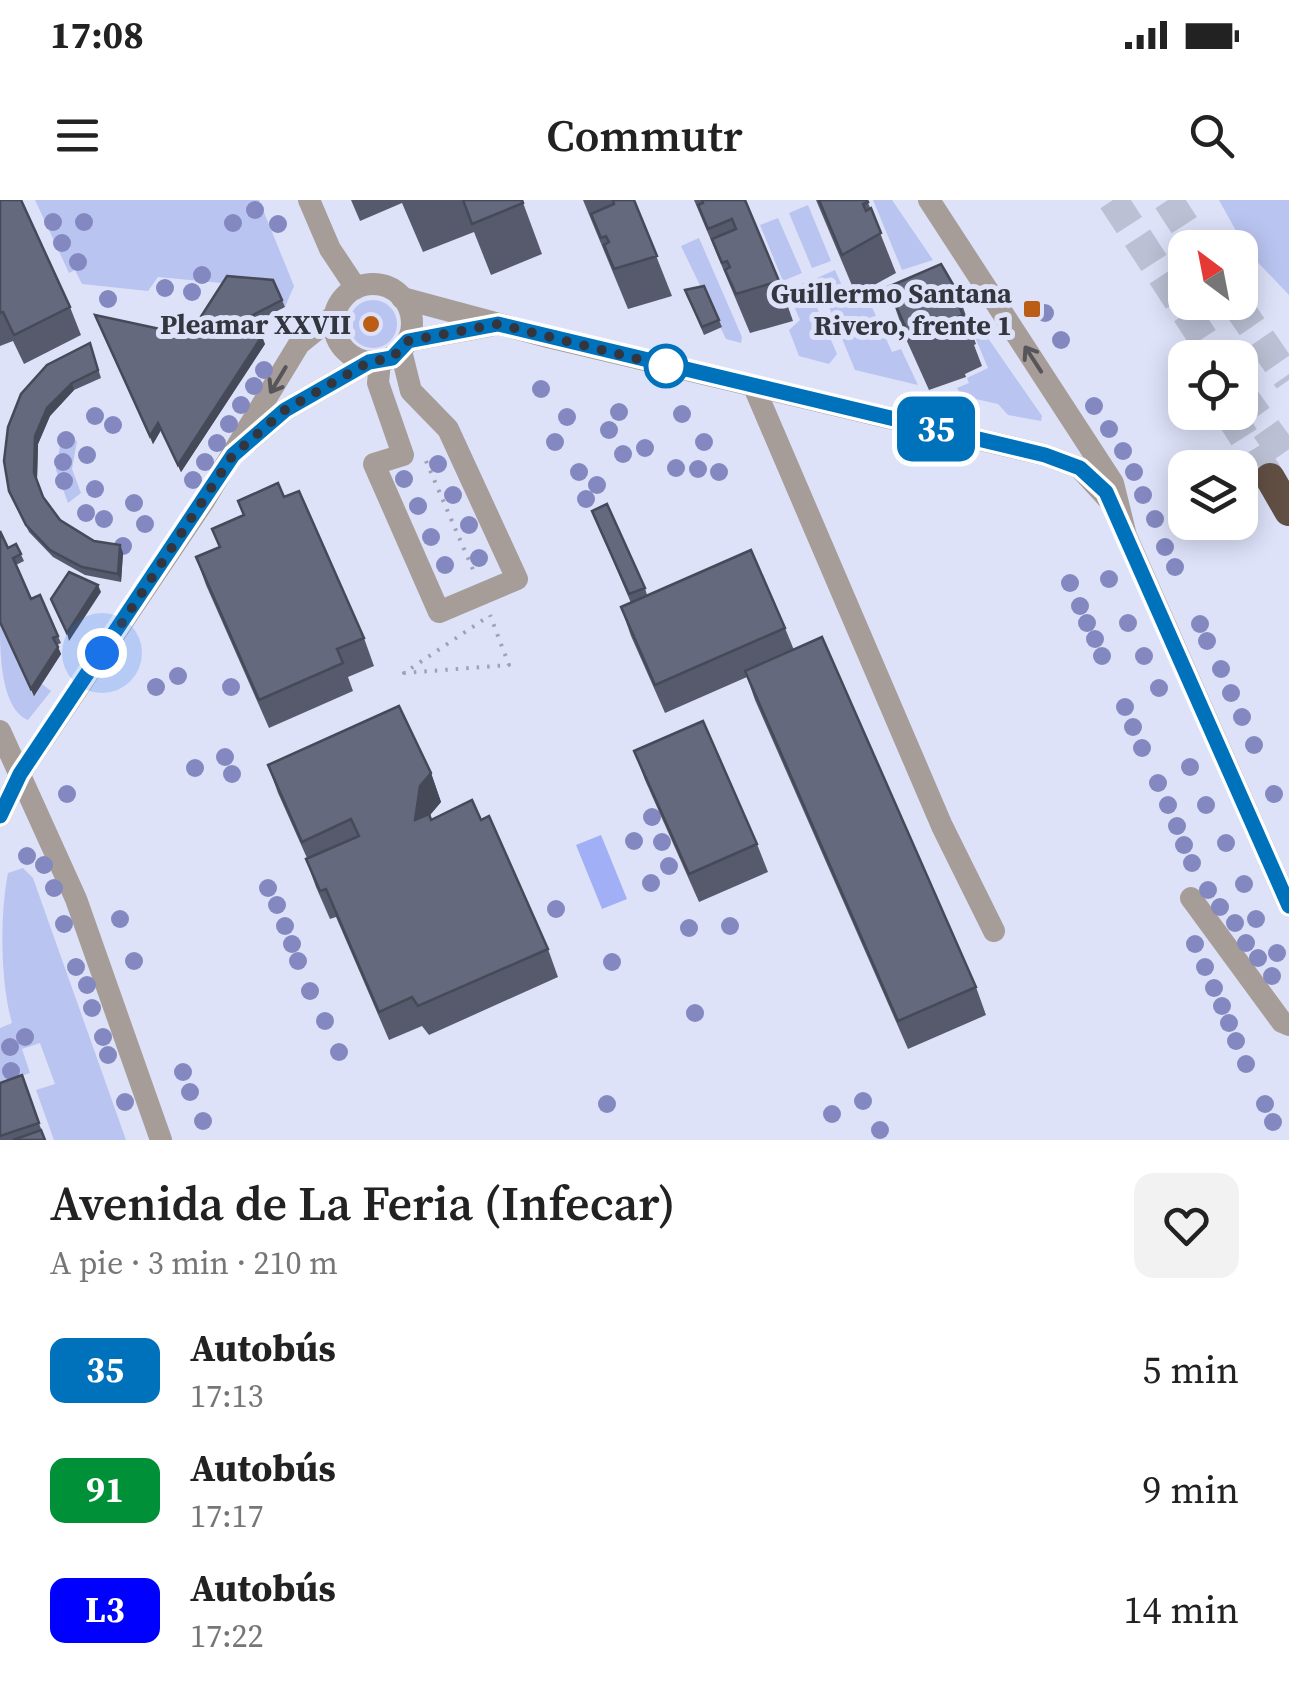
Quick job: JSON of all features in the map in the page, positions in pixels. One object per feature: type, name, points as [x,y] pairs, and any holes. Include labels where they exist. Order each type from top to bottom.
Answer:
[{"type":"highway","points":[[1270,478],[1289,511]]},
{"type":"street","points":[[309,200],[330,249],[356,288]]},
{"type":"street","points":[[929,200],[1113,483],[1126,536]]},
{"type":"street","points":[[0,816],[20,774],[233,455],[299,344],[335,316],[342,300],[356,288],[380,285],[402,298],[498,324],[1045,455],[1080,468],[1106,492],[1289,906]]},
{"type":"street","points":[[389,354],[411,390],[448,429],[517,579],[439,612],[374,464],[403,454],[378,384],[389,354],[412,318],[402,298]]},
{"type":"street","points":[[335,316],[338,342],[346,352],[389,354]]},
{"type":"street","points":[[233,455],[285,410],[389,354],[498,324]]},
{"type":"street","points":[[754,387],[942,826],[994,931]]},
{"type":"street","points":[[1045,455],[1068,428],[1070,415]]},
{"type":"street","points":[[0,731],[76,899],[161,1140]]},
{"type":"street","points":[[1190,898],[1282,1022],[1289,1024]]},
{"type":"path","points":[[490,615],[509,665]]},
{"type":"shaded area","points":[[35,200],[259,200],[294,286],[285,307],[275,288],[158,277],[148,291],[82,284],[75,270],[69,273]]},
{"type":"shaded area","points":[[873,200],[892,200],[933,260],[902,270]]},
{"type":"shaded area","points":[[1219,200],[1289,200],[1289,295],[1258,263],[1258,230],[1235,230]]},
{"type":"shaded area","points":[[808,205],[831,261],[812,268],[789,213]]},
{"type":"shaded area","points":[[778,218],[802,273],[783,281],[760,225]]},
{"type":"shaded area","points":[[699,238],[742,337],[741,343],[726,339],[681,246]]},
{"type":"shaded area","points":[[835,270],[849,302],[868,298],[892,352],[901,349],[918,385],[855,370],[817,278]]},
{"type":"shaded area","points":[[806,282],[837,354],[829,364],[799,356],[789,330],[800,320],[787,290]]},
{"type":"shaded area","points":[[373,300],[390,307],[397,324],[390,341],[373,348],[356,341],[349,324],[356,307]]},
{"type":"shaded area","points":[[983,331],[1042,416],[1041,421],[1008,415],[998,404],[962,396],[957,388],[988,368],[974,335]]},
{"type":"shaded area","points":[[62,434],[77,441],[72,469],[81,493],[68,503],[56,470]]},
{"type":"shaded area","points":[[0,623],[33,695],[42,684],[51,691],[28,720],[12,704],[7,691]]},
{"type":"shaded area","points":[[601,835],[627,899],[602,909],[576,845]]},
{"type":"shaded area","points":[[23,868],[33,878],[126,1140],[54,1140],[36,1090],[55,1084],[40,1043],[22,1049],[30,1073],[0,1083],[0,1028],[12,1023],[3,968],[5,889],[8,873]]},
{"type":"building","points":[[0,200],[21,200],[70,307],[14,335],[3,312],[0,313]]},
{"type":"building","points":[[463,200],[522,200],[523,203],[472,224]]},
{"type":"building","points":[[613,200],[634,200],[657,256],[614,269],[604,245],[609,242],[606,236],[601,238],[591,214],[614,204]]},
{"type":"building","points":[[702,200],[745,200],[779,281],[736,294],[725,270],[730,267],[727,261],[722,263],[712,239],[736,229],[732,219],[708,229],[698,205]]},
{"type":"building","points":[[819,200],[867,200],[863,204],[866,211],[871,208],[881,233],[842,255]]},
{"type":"building","points":[[941,264],[958,293],[954,294],[963,315],[946,322],[947,326],[910,338],[888,287]]},
{"type":"building","points":[[227,276],[273,280],[282,300],[239,322],[245,335],[262,336],[178,465],[158,423],[150,436],[95,315],[160,329],[195,326]]},
{"type":"building","points":[[704,286],[719,320],[702,327],[685,290]]},
{"type":"building","points":[[90,343],[98,370],[72,383],[47,408],[35,436],[34,473],[43,497],[60,520],[94,541],[120,545],[118,574],[82,567],[50,550],[26,525],[9,491],[4,461],[8,427],[21,394],[47,365]]},
{"type":"building","points":[[278,483],[284,497],[299,491],[364,638],[337,649],[343,663],[259,700],[196,557],[220,547],[212,529],[244,515],[238,501]]},
{"type":"building","points":[[607,504],[645,588],[629,594],[592,511]]},
{"type":"building","points":[[0,531],[8,548],[16,544],[21,554],[13,558],[31,599],[40,595],[58,636],[53,638],[58,647],[31,689],[0,622]]},
{"type":"building","points":[[751,550],[785,628],[655,685],[621,607]]},
{"type":"building","points":[[69,572],[98,585],[67,633],[51,599]]},
{"type":"building","points":[[822,637],[976,987],[898,1021],[745,671]]},
{"type":"building","points":[[399,706],[431,773],[420,786],[415,820],[429,814],[431,820],[472,800],[481,820],[489,816],[548,949],[418,1006],[412,997],[379,1012],[326,889],[320,891],[306,859],[359,836],[351,819],[302,842],[268,765]]},
{"type":"building","points":[[703,721],[757,844],[689,874],[634,751]]},
{"type":"building","points":[[22,1075],[39,1123],[0,1136],[0,1083]]},
{"type":"building","points":[[41,1130],[45,1140],[13,1140]]},
{"type":"tunnel","points":[[1113,200],[1204,340]]},
{"type":"tunnel","points":[[1168,200],[1187,230]]},
{"type":"tunnel","points":[[1247,320],[1289,380]]},
{"type":"tunnel","points":[[1258,417],[1289,461]]},
{"type":"tunnel","points":[[1239,430],[1270,478]]},
{"type":"bus line","name":"35","points":[[0,816],[20,774],[233,455],[285,410],[369,362],[392,358],[408,341],[498,324],[1045,455],[1080,468],[1106,492],[1289,906]]},
{"type":"place","name":"Guillermo Santana Rivero, frente 1","points":[[1032,309]]},
{"type":"place","name":"Pleamar XXVII","points":[[371,324]]},
{"type":"route","points":[[102,653],[233,455],[285,410],[369,362],[392,358],[408,341],[498,324],[666,366]]}]
